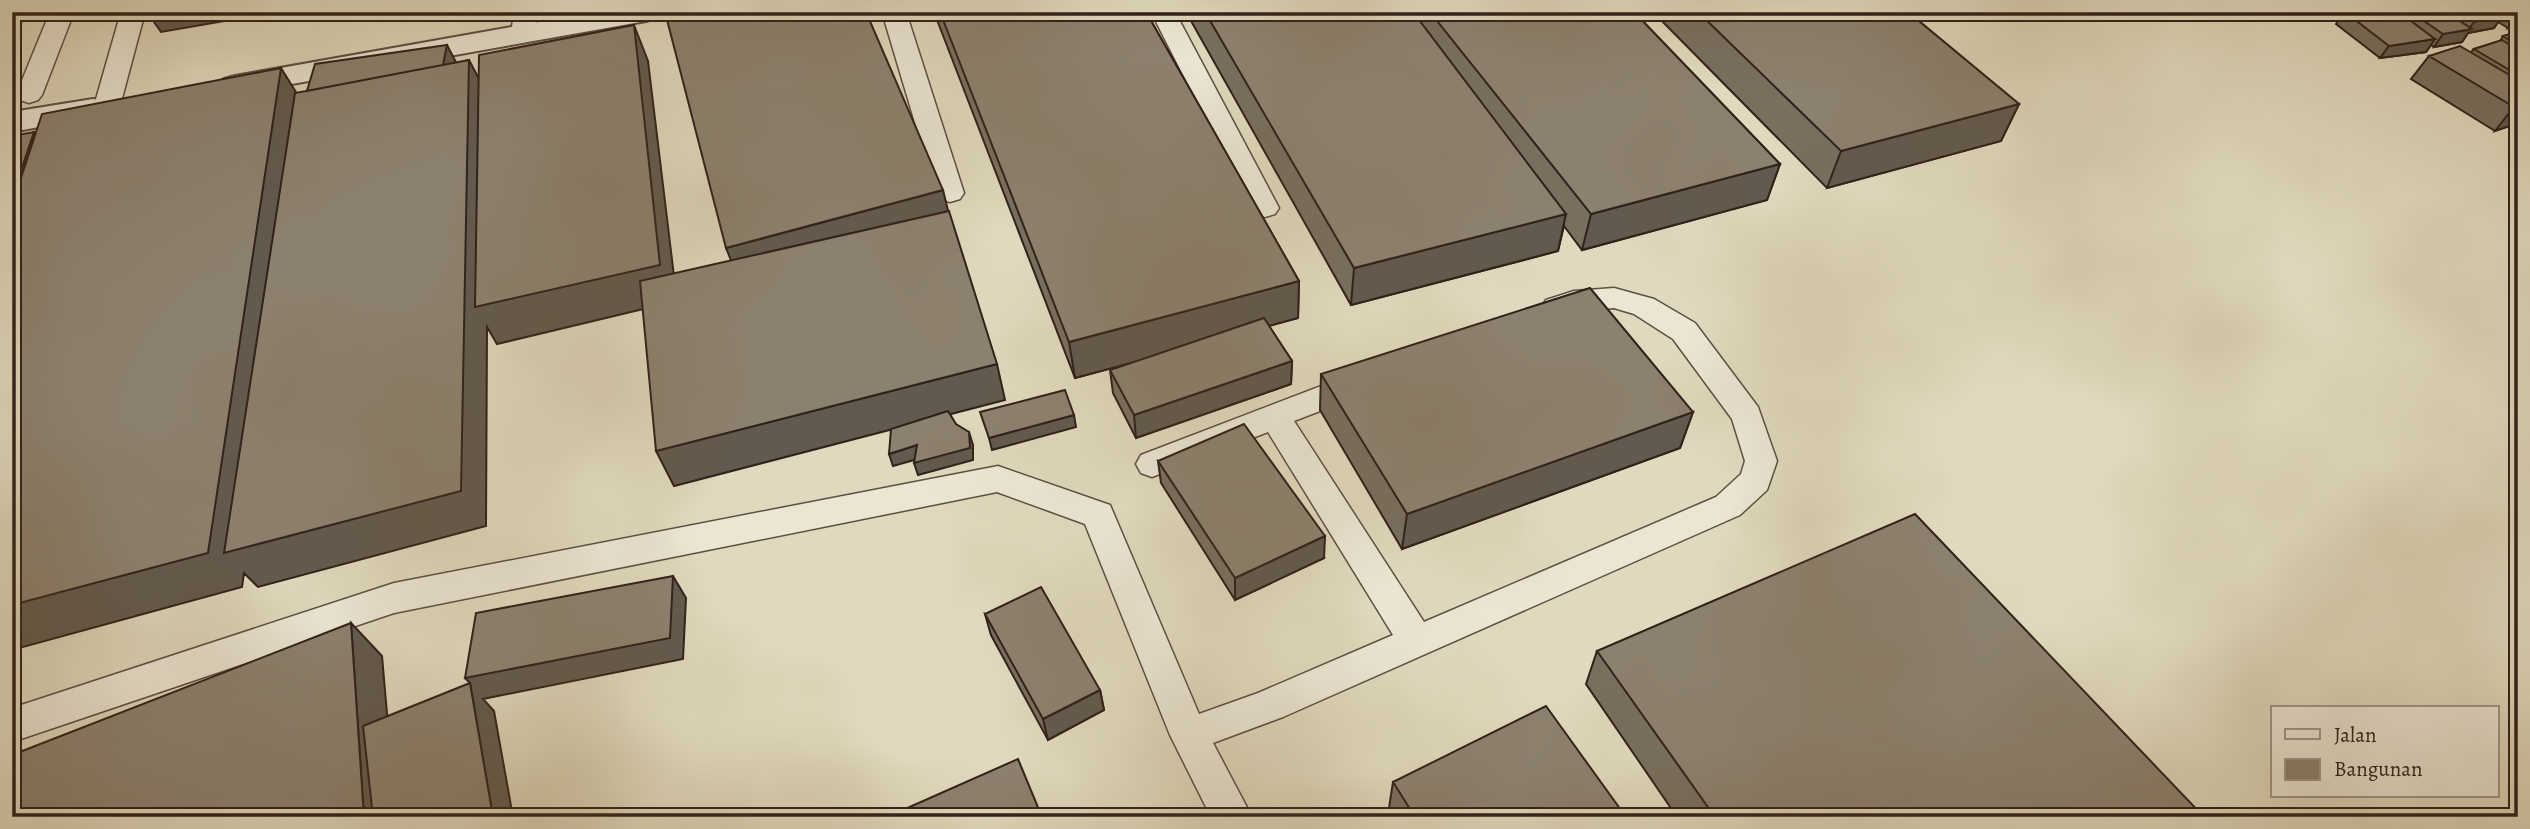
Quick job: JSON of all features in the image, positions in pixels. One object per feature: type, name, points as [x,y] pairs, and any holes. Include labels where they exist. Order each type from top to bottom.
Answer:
[{"type":"street","points":[[209,89],[524,23],[646,12]]},
{"type":"street","points":[[18,109],[120,104]]},
{"type":"lane","points":[[18,109],[62,12]]},
{"type":"lane","points":[[120,104],[133,12]]},
{"type":"lane","points":[[894,12],[950,193]]},
{"type":"lane","points":[[1163,12],[1265,208]]},
{"type":"lane","points":[[1189,735],[1270,705],[1728,506],[1755,481],[1761,461],[1747,415],[1684,331],[1644,306],[1614,298],[1574,301],[1535,316]]},
{"type":"lane","points":[[1152,464],[1392,371]]},
{"type":"lane","points":[[1275,417],[1417,642]]},
{"type":"lane","points":[[12,725],[394,598],[998,479],[1098,515],[1189,735],[1232,817]]},
{"type":"building","points":[[665,12],[866,12],[943,190],[726,248]]},
{"type":"building","points":[[940,12],[1146,12],[1299,281],[1069,342]]},
{"type":"building","points":[[1205,12],[1413,12],[1566,214],[1354,268]]},
{"type":"building","points":[[1430,12],[1634,12],[1780,164],[1591,214]]},
{"type":"building","points":[[1698,12],[1908,12],[2019,104],[1841,151]]},
{"type":"building","points":[[2345,12],[2399,12],[2435,39],[2389,46]]},
{"type":"building","points":[[2411,12],[2446,12],[2472,29],[2443,34]]},
{"type":"building","points":[[2459,12],[2498,12],[2503,15],[2474,22]]},
{"type":"building","points":[[634,25],[660,265],[475,307],[479,55]]},
{"type":"building","points":[[2518,32],[2518,45],[2503,36]]},
{"type":"building","points":[[2502,40],[2518,50],[2518,75],[2474,49]]},
{"type":"building","points":[[447,45],[443,65],[307,91],[315,64]]},
{"type":"building","points":[[2460,46],[2518,80],[2518,106],[2514,107],[2429,56]]},
{"type":"building","points":[[469,60],[461,491],[224,553],[295,93]]},
{"type":"building","points":[[281,68],[208,553],[12,605],[12,205],[42,114]]},
{"type":"building","points":[[34,132],[12,197],[12,136]]},
{"type":"building","points":[[949,211],[997,364],[656,451],[640,281]]},
{"type":"building","points":[[1590,288],[1693,412],[1407,514],[1321,374]]},
{"type":"building","points":[[1264,318],[1292,361],[1134,415],[1110,370]]},
{"type":"building","points":[[1065,390],[1074,415],[989,438],[980,412]]},
{"type":"building","points":[[948,411],[956,424],[969,432],[970,448],[914,463],[917,445],[889,454],[891,429]]},
{"type":"building","points":[[1244,424],[1325,536],[1235,578],[1158,461]]},
{"type":"building","points":[[1915,514],[2204,817],[1715,817],[1597,651]]},
{"type":"building","points":[[673,576],[670,638],[465,678],[476,613]]},
{"type":"building","points":[[1041,587],[1100,690],[1043,719],[985,614]]},
{"type":"building","points":[[351,623],[364,817],[12,817],[12,755]]},
{"type":"building","points":[[470,683],[493,817],[373,817],[363,726]]},
{"type":"building","points":[[1546,706],[1626,817],[1415,817],[1393,782]]},
{"type":"building","points":[[1018,759],[1042,817],[887,817]]}]
